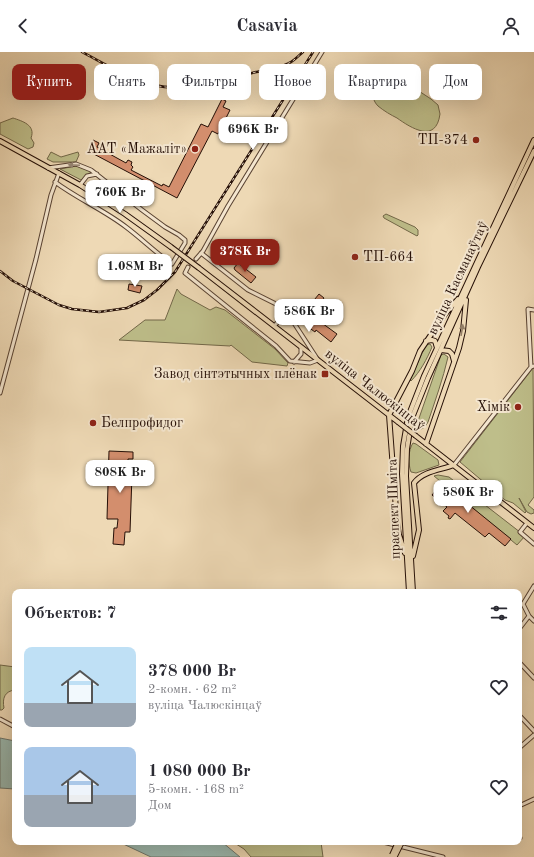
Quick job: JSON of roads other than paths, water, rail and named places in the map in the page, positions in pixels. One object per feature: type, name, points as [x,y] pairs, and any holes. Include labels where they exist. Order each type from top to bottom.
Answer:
[{"type":"main road","name":"вуліца Касманаўтаў","points":[[504,210],[534,140]]},
{"type":"main road","name":"вуліца Чалюскінцаў","points":[[0,141],[80,185],[125,214],[171,247],[534,528]]},
{"type":"main road","name":"вуліца Касманаўтаў","points":[[408,427],[414,400],[477,266],[534,151]]},
{"type":"main road","points":[[409,560],[399,535],[397,523],[389,415],[426,342],[445,314],[464,296]]},
{"type":"main road","points":[[426,444],[463,331],[464,296]]},
{"type":"main road","points":[[426,342],[432,340],[435,341],[439,349],[449,350],[452,354],[454,362]]},
{"type":"main road","name":"праспект Шміта","points":[[408,427],[403,446],[402,474],[413,589]]},
{"type":"main road","points":[[409,560],[419,530],[414,483],[424,474],[454,466]]},
{"type":"main road","name":"праспект Шміта","points":[[409,560],[409,589]]},
{"type":"main road","points":[[393,856],[397,845]]},
{"type":"main road","points":[[393,856],[400,845]]},
{"type":"street","points":[[196,259],[322,52]]},
{"type":"street","points":[[48,168],[76,164],[84,166],[97,174],[159,223],[182,237],[185,244],[172,264],[126,227],[55,182]]},
{"type":"street","points":[[0,393],[55,182],[59,174]]},
{"type":"street","points":[[80,185],[87,176],[97,174]]},
{"type":"street","points":[[188,267],[185,274],[271,342],[290,361],[310,363],[318,360],[282,307],[248,290],[201,253]]},
{"type":"street","points":[[454,466],[532,366],[528,310],[534,310]]},
{"type":"street","points":[[274,326],[287,313]]},
{"type":"street","points":[[294,362],[301,354],[301,347]]},
{"type":"street","points":[[527,523],[520,532],[534,544]]},
{"type":"street","points":[[534,586],[523,604],[529,616],[534,620]]},
{"type":"street","points":[[522,625],[529,616]]},
{"type":"street","points":[[522,665],[534,678]]},
{"type":"street","points":[[522,718],[534,731]]},
{"type":"street","points":[[0,719],[12,725]]},
{"type":"street","points":[[522,745],[534,735]]},
{"type":"street","points":[[522,805],[534,799]]},
{"type":"street","points":[[394,845],[443,857]]},
{"type":"water","points":[[0,738],[12,740],[12,789],[0,788]]},
{"type":"water","points":[[125,845],[226,845],[240,857],[151,857]]},
{"type":"railway","points":[[82,52],[135,79],[166,87],[192,87],[277,68],[291,62],[303,52]]},
{"type":"railway","points":[[0,271],[13,281],[59,305],[72,309],[99,312],[127,308],[144,300],[157,290],[175,272],[313,52]]},
{"type":"place","name":"ТП-374","points":[[476,140]]},
{"type":"place","name":"ААТ «Мажаліт»","points":[[195,149]]},
{"type":"place","name":"ТП-664","points":[[355,257]]},
{"type":"place","name":"Завод сінтэтычных плёнак","points":[[325,374]]},
{"type":"place","name":"Хімік","points":[[518,407]]},
{"type":"place","name":"Белпрофидог","points":[[93,423]]}]
